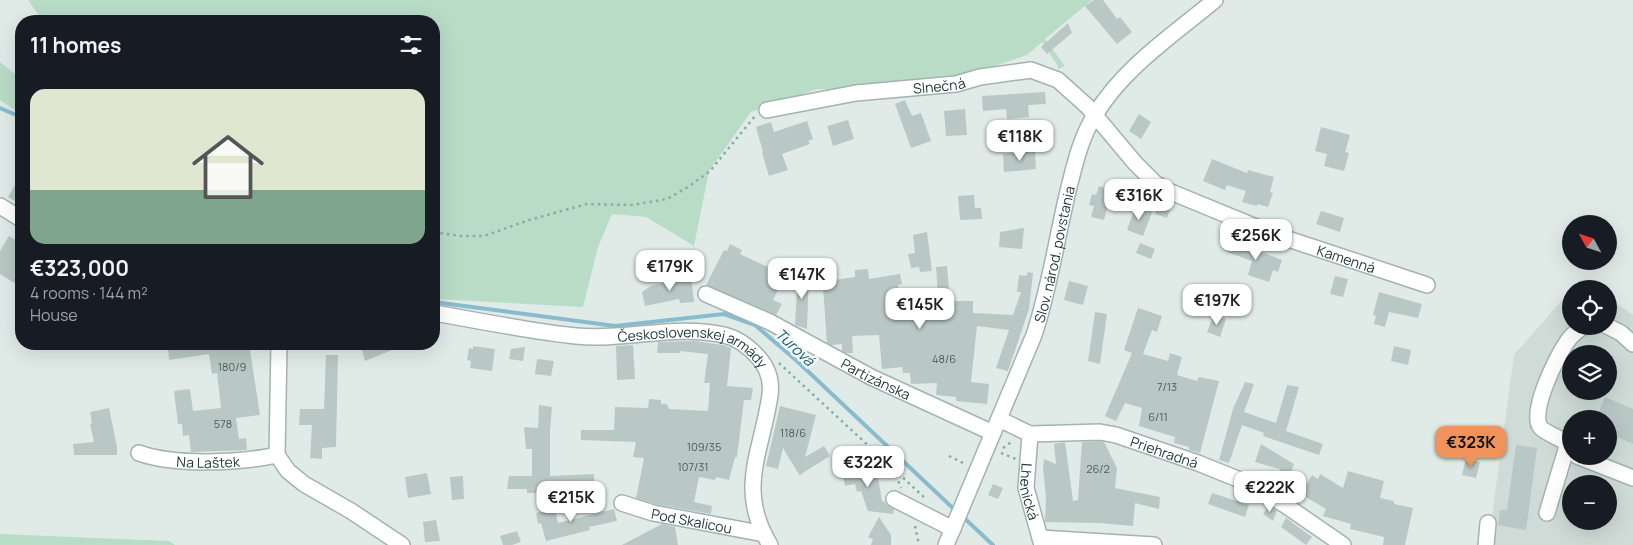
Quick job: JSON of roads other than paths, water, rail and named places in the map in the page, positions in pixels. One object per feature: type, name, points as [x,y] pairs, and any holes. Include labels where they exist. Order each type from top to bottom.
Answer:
[{"type":"street","name":"Slov. národ. povstania","points":[[946,545],[1023,364],[1043,308],[1073,173],[1082,143],[1095,115],[1104,100],[1129,72],[1215,0]]},
{"type":"street","name":"Slnečná","points":[[767,110],[856,93],[956,84],[980,77],[1032,70],[1058,80],[1095,115]]},
{"type":"street","name":"Kamenná","points":[[1095,115],[1135,163],[1155,184],[1166,190],[1272,234],[1428,285]]},
{"type":"street","points":[[0,206],[15,215]]},
{"type":"street","name":"Partizánska","points":[[706,294],[770,322],[871,378],[996,426]]},
{"type":"street","name":"Československej armády","points":[[440,315],[577,336],[603,337],[701,331],[725,335],[751,350],[767,367],[770,379],[770,393],[752,478],[755,507],[767,539]]},
{"type":"street","points":[[1617,331],[1633,344]]},
{"type":"street","points":[[1562,440],[1541,428],[1538,421],[1538,410],[1540,396],[1566,343],[1572,335]]},
{"type":"street","points":[[279,350],[277,455],[288,471],[304,484],[402,545]]},
{"type":"street","name":"Priehradná","points":[[996,426],[1030,434],[1100,432],[1116,435],[1198,463],[1255,486],[1288,506],[1343,545]]},
{"type":"street","name":"Lhenická","points":[[1030,434],[1026,488],[1041,542]]},
{"type":"street","name":"Na Laštek","points":[[139,453],[185,462],[261,458],[277,455]]},
{"type":"street","points":[[1547,513],[1567,465]]},
{"type":"street","points":[[1599,465],[1633,478]]},
{"type":"street","points":[[894,499],[954,526]]},
{"type":"street","name":"Pod Skalicou","points":[[622,503],[653,513],[767,539]]},
{"type":"street","points":[[1486,545],[1488,523]]},
{"type":"street","points":[[1041,542],[1154,545]]},
{"type":"waterway","name":"Turová","points":[[0,108],[15,114]]},
{"type":"waterway","name":"Turová","points":[[440,303],[615,326],[724,314],[755,325],[797,361],[957,512]]},
{"type":"waterway","name":"Turová","points":[[962,516],[993,545]]}]
